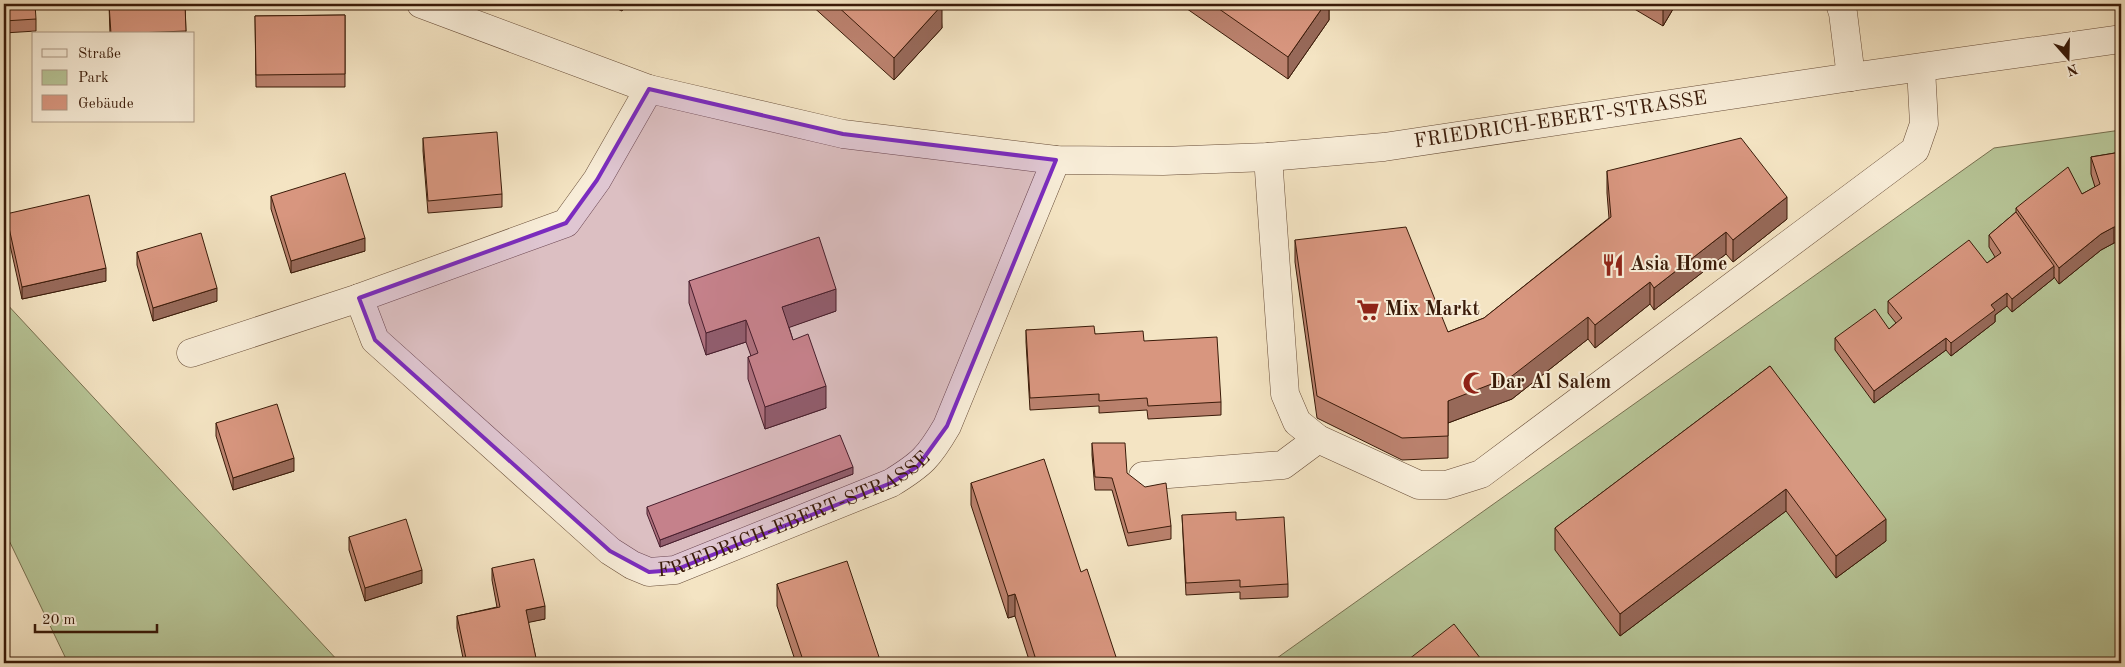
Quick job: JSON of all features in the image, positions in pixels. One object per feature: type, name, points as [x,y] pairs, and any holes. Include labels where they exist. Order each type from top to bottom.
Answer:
[{"type":"street","name":"FRIEDRICH-EBERT-STRASSE","points":[[421,4],[649,90],[843,134],[1056,160],[1163,161],[1268,157],[1384,147],[1851,77],[2121,39]]},
{"type":"street","points":[[1840,4],[1843,13],[1851,77]]},
{"type":"street","points":[[1268,157],[1285,394],[1297,422],[1318,439],[1419,485],[1446,485],[1481,474],[1915,150],[1924,124],[1921,68]]},
{"type":"street","points":[[191,353],[359,298],[566,223],[598,180],[649,90]]},
{"type":"street","name":"FRIEDRICH-EBERT-STRASSE","points":[[359,298],[375,340],[610,551],[632,566],[649,572],[675,570],[892,482],[918,466],[934,449],[947,426],[1056,160]]},
{"type":"street","points":[[1143,476],[1282,465],[1318,439]]},
{"type":"highlighted area","points":[[649,89],[843,134],[1056,160],[947,426],[918,466],[891,483],[675,570],[649,572],[610,551],[375,340],[359,298],[566,223],[597,180]]},
{"type":"green space","points":[[2121,130],[2121,663],[1270,663],[1994,148]]},
{"type":"green space","points":[[4,301],[340,663],[68,663],[4,530]]},
{"type":"building","points":[[4,4],[35,4],[36,19],[4,21]]},
{"type":"building","points":[[109,4],[185,4],[186,31],[111,32]]},
{"type":"building","points":[[835,4],[940,4],[942,5],[894,58]]},
{"type":"building","points":[[1212,4],[1325,4],[1288,57]]},
{"type":"building","points":[[345,15],[345,74],[256,75],[255,16]]},
{"type":"building","points":[[497,132],[502,194],[428,201],[423,138]]},
{"type":"building","points":[[1741,138],[1787,197],[1733,240],[1726,232],[1654,288],[1650,282],[1595,325],[1588,317],[1512,376],[1448,401],[1448,436],[1402,438],[1317,396],[1295,240],[1406,227],[1448,332],[1484,318],[1611,217],[1607,171]]},
{"type":"building","points":[[2121,152],[2121,226],[2114,227],[2101,234],[2059,268],[2016,208],[2068,167],[2082,194],[2100,184],[2091,157]]},
{"type":"building","points":[[345,173],[365,238],[291,261],[271,196]]},
{"type":"building","points":[[89,195],[106,268],[22,287],[6,214]]},
{"type":"building","points":[[2016,212],[2054,266],[2012,299],[2007,293],[1991,305],[1995,310],[1951,343],[1946,338],[1874,391],[1835,338],[1875,309],[1889,329],[1902,318],[1888,301],[1969,240],[1987,263],[2001,253],[1989,235]]},
{"type":"building","points":[[201,233],[217,288],[153,308],[137,252]]},
{"type":"building","points":[[819,237],[836,289],[782,307],[793,340],[808,334],[826,386],[765,407],[748,357],[758,353],[746,320],[706,333],[689,281]]},
{"type":"building","points":[[1094,326],[1095,334],[1143,331],[1144,341],[1217,337],[1221,402],[1148,406],[1147,398],[1099,401],[1099,394],[1030,398],[1026,330]]},
{"type":"building","points":[[1770,366],[1886,519],[1836,556],[1786,489],[1620,614],[1555,528]]},
{"type":"building","points":[[277,404],[294,458],[233,478],[216,423]]},
{"type":"building","points":[[840,435],[853,467],[660,540],[647,507]]},
{"type":"building","points":[[1092,443],[1125,443],[1127,473],[1145,487],[1166,483],[1171,526],[1128,533],[1112,478],[1095,477]]},
{"type":"building","points":[[1044,459],[1081,572],[1087,569],[1118,663],[1037,663],[1015,594],[1008,596],[971,483]]},
{"type":"building","points":[[1236,512],[1236,520],[1284,517],[1288,584],[1240,587],[1240,580],[1186,583],[1182,515]]},
{"type":"building","points":[[406,519],[422,570],[365,588],[349,537]]},
{"type":"building","points":[[534,559],[545,606],[526,610],[537,663],[467,663],[457,616],[500,607],[492,568]]},
{"type":"building","points":[[847,561],[881,663],[804,663],[777,584]]},
{"type":"building","points":[[1454,624],[1484,663],[1404,663]]},
{"type":"place","name":"Asia Home","points":[[1613,265]]},
{"type":"place","name":"Mix Markt","points":[[1368,310]]},
{"type":"place","name":"Dar Al Salem","points":[[1474,383]]}]
